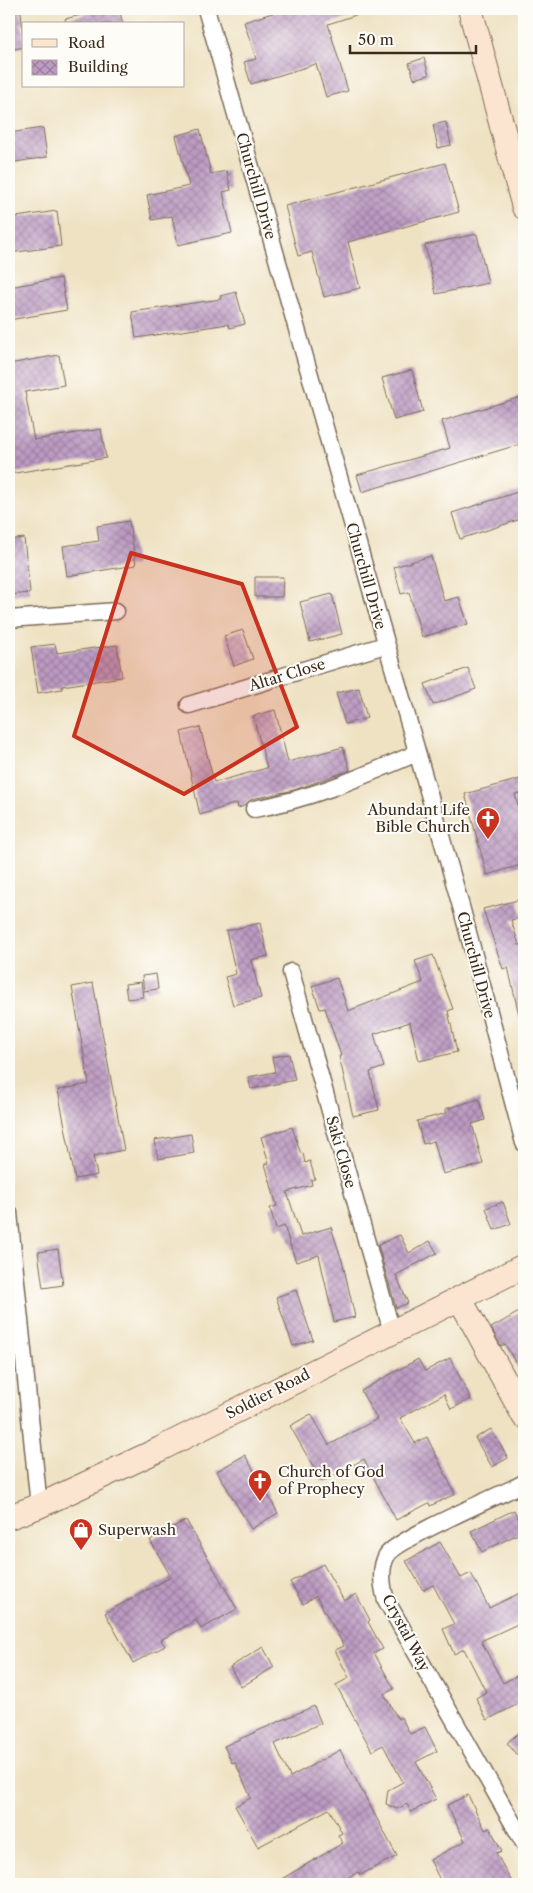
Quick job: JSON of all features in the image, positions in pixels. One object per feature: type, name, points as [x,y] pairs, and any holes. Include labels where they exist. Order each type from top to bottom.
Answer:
[{"type":"main road","points":[[470,9],[524,207]]},
{"type":"main road","name":"Soldier Road","points":[[9,1518],[39,1506],[160,1449],[524,1266]]},
{"type":"main road","points":[[460,1299],[524,1416]]},
{"type":"street","name":"Churchill Drive","points":[[206,9],[417,753],[524,1143]]},
{"type":"street","points":[[9,619],[116,611]]},
{"type":"street","name":"Altar Close","points":[[189,705],[386,645]]},
{"type":"street","points":[[254,809],[284,804],[332,789],[417,753]]},
{"type":"street","name":"Saki Close","points":[[291,972],[392,1332]]},
{"type":"street","points":[[9,1213],[39,1506]]},
{"type":"street","name":"Crystal Way","points":[[524,1483],[408,1539],[388,1554],[383,1568],[382,1583],[386,1600],[524,1843]]},
{"type":"highlighted area","points":[[131,553],[242,584],[297,727],[184,794],[74,736]]},
{"type":"building","points":[[105,9],[119,9],[122,22],[66,22],[65,19]]},
{"type":"building","points":[[285,9],[365,9],[365,12],[328,24],[348,91],[326,97],[316,64],[251,84],[244,62],[256,59],[244,22]]},
{"type":"building","points":[[21,11],[22,47],[9,50],[9,13]]},
{"type":"building","points":[[424,58],[429,75],[414,79],[409,63]]},
{"type":"building","points":[[446,122],[451,145],[438,148],[433,125]]},
{"type":"building","points":[[43,128],[47,157],[9,163],[9,133]]},
{"type":"building","points":[[200,129],[211,174],[227,171],[231,190],[223,192],[232,233],[178,245],[172,216],[152,220],[147,195],[189,186],[176,136]]},
{"type":"building","points":[[445,163],[459,212],[348,242],[360,288],[324,297],[312,252],[298,256],[285,206]]},
{"type":"building","points":[[57,211],[61,246],[9,253],[9,218]]},
{"type":"building","points":[[477,234],[488,283],[436,294],[425,245]]},
{"type":"building","points":[[61,278],[67,310],[9,320],[9,287]]},
{"type":"building","points":[[236,292],[245,324],[230,328],[228,324],[136,338],[132,312],[221,299],[220,296]]},
{"type":"building","points":[[59,355],[64,385],[25,392],[34,440],[101,429],[106,458],[9,474],[9,364]]},
{"type":"building","points":[[412,370],[423,412],[394,420],[382,378]]},
{"type":"building","points":[[524,396],[524,443],[362,492],[357,475],[450,448],[442,421]]},
{"type":"building","points":[[524,490],[524,518],[460,539],[452,513]]},
{"type":"building","points":[[129,521],[136,565],[67,576],[63,546],[99,541],[97,526]]},
{"type":"building","points":[[24,538],[30,593],[9,595],[9,540]]},
{"type":"building","points":[[431,556],[444,601],[459,597],[468,624],[422,637],[409,592],[401,594],[394,567]]},
{"type":"building","points":[[255,577],[283,577],[282,597],[255,597]]},
{"type":"building","points":[[332,594],[342,634],[310,642],[300,602]]},
{"type":"building","points":[[243,630],[253,659],[234,666],[224,636]]},
{"type":"building","points":[[55,644],[57,653],[117,645],[122,677],[62,686],[62,689],[38,693],[31,647]]},
{"type":"building","points":[[468,668],[476,689],[433,705],[425,684]]},
{"type":"building","points":[[359,688],[367,718],[345,724],[336,693]]},
{"type":"building","points":[[275,710],[288,762],[343,747],[350,770],[294,790],[252,799],[244,806],[238,808],[237,803],[200,815],[181,732],[200,727],[214,782],[223,780],[267,768],[253,716]]},
{"type":"building","points":[[524,778],[524,793],[515,794],[524,828],[524,864],[487,875],[465,794]]},
{"type":"building","points":[[518,900],[523,917],[511,920],[519,945],[524,944],[524,1014],[519,1015],[508,967],[503,969],[483,909]]},
{"type":"building","points":[[260,923],[268,956],[251,960],[261,998],[233,1005],[225,977],[236,974],[226,931]]},
{"type":"building","points":[[433,955],[453,1009],[448,1011],[457,1052],[419,1061],[410,1022],[374,1034],[384,1067],[370,1072],[379,1110],[353,1116],[339,1056],[341,1056],[325,1008],[320,1009],[312,986],[337,978],[348,1011],[423,982],[415,961]]},
{"type":"building","points":[[156,974],[158,989],[144,991],[142,976]]},
{"type":"building","points":[[141,982],[143,997],[127,999],[125,984]]},
{"type":"building","points":[[93,983],[124,1150],[93,1156],[97,1175],[75,1179],[58,1090],[89,1084],[72,987]]},
{"type":"building","points":[[289,1054],[295,1080],[251,1089],[248,1077],[275,1072],[272,1057]]},
{"type":"building","points":[[479,1099],[485,1120],[472,1124],[483,1164],[443,1174],[434,1141],[423,1144],[417,1121],[447,1113],[445,1109]]},
{"type":"building","points":[[292,1127],[301,1154],[303,1153],[305,1163],[310,1161],[315,1179],[311,1180],[312,1185],[287,1192],[301,1236],[331,1227],[343,1264],[355,1317],[334,1322],[319,1255],[296,1262],[284,1226],[276,1229],[270,1208],[277,1206],[265,1164],[269,1163],[261,1137]]},
{"type":"building","points":[[191,1134],[194,1153],[158,1159],[155,1140]]},
{"type":"building","points":[[503,1202],[511,1224],[494,1230],[486,1208]]},
{"type":"building","points":[[400,1235],[409,1253],[430,1241],[437,1253],[396,1275],[408,1303],[396,1308],[378,1245]]},
{"type":"building","points":[[58,1249],[63,1285],[43,1288],[38,1252]]},
{"type":"building","points":[[296,1290],[313,1340],[293,1346],[276,1297]]},
{"type":"building","points":[[519,1312],[524,1322],[524,1378],[505,1344],[501,1346],[491,1328]]},
{"type":"building","points":[[450,1358],[471,1399],[451,1409],[444,1394],[400,1418],[415,1443],[427,1437],[455,1494],[430,1506],[429,1503],[396,1520],[364,1459],[322,1482],[290,1426],[311,1414],[329,1445],[377,1419],[361,1391],[418,1359],[425,1371]]},
{"type":"building","points":[[491,1429],[508,1458],[492,1467],[475,1438]]},
{"type":"building","points":[[245,1455],[278,1513],[251,1529],[217,1471]]},
{"type":"building","points":[[514,1510],[524,1531],[482,1552],[471,1531]]},
{"type":"building","points":[[186,1520],[237,1609],[201,1629],[196,1620],[161,1640],[165,1646],[133,1663],[105,1613],[171,1577],[150,1540]]},
{"type":"building","points":[[440,1542],[461,1578],[471,1573],[489,1608],[524,1591],[524,1621],[481,1641],[503,1683],[524,1672],[524,1701],[487,1720],[476,1698],[486,1692],[464,1649],[454,1654],[443,1629],[454,1624],[433,1585],[423,1590],[406,1561]]},
{"type":"building","points":[[323,1564],[344,1601],[356,1594],[370,1620],[368,1622],[383,1649],[374,1653],[394,1689],[384,1694],[398,1719],[401,1717],[410,1734],[425,1727],[437,1751],[416,1762],[436,1799],[411,1812],[407,1804],[397,1809],[386,1804],[388,1790],[403,1782],[383,1745],[372,1751],[336,1685],[349,1678],[335,1650],[344,1646],[316,1596],[303,1604],[290,1582]]},
{"type":"building","points":[[263,1647],[274,1667],[241,1687],[230,1667]]},
{"type":"building","points":[[314,1706],[321,1723],[275,1744],[290,1777],[340,1750],[397,1856],[360,1875],[358,1872],[336,1884],[273,1884],[343,1843],[338,1835],[342,1833],[329,1809],[258,1847],[235,1806],[251,1798],[235,1762],[232,1763],[224,1746]]},
{"type":"building","points":[[524,1728],[524,1763],[507,1743]]},
{"type":"building","points":[[468,1795],[485,1830],[490,1828],[502,1851],[496,1853],[513,1884],[442,1884],[430,1860],[465,1841],[447,1805]]},
{"type":"place","name":"Abundant Life Bible Church","points":[[488,840]]},
{"type":"place","name":"Church of God of Prophecy","points":[[260,1502]]},
{"type":"place","name":"Superwash","points":[[81,1551]]}]
